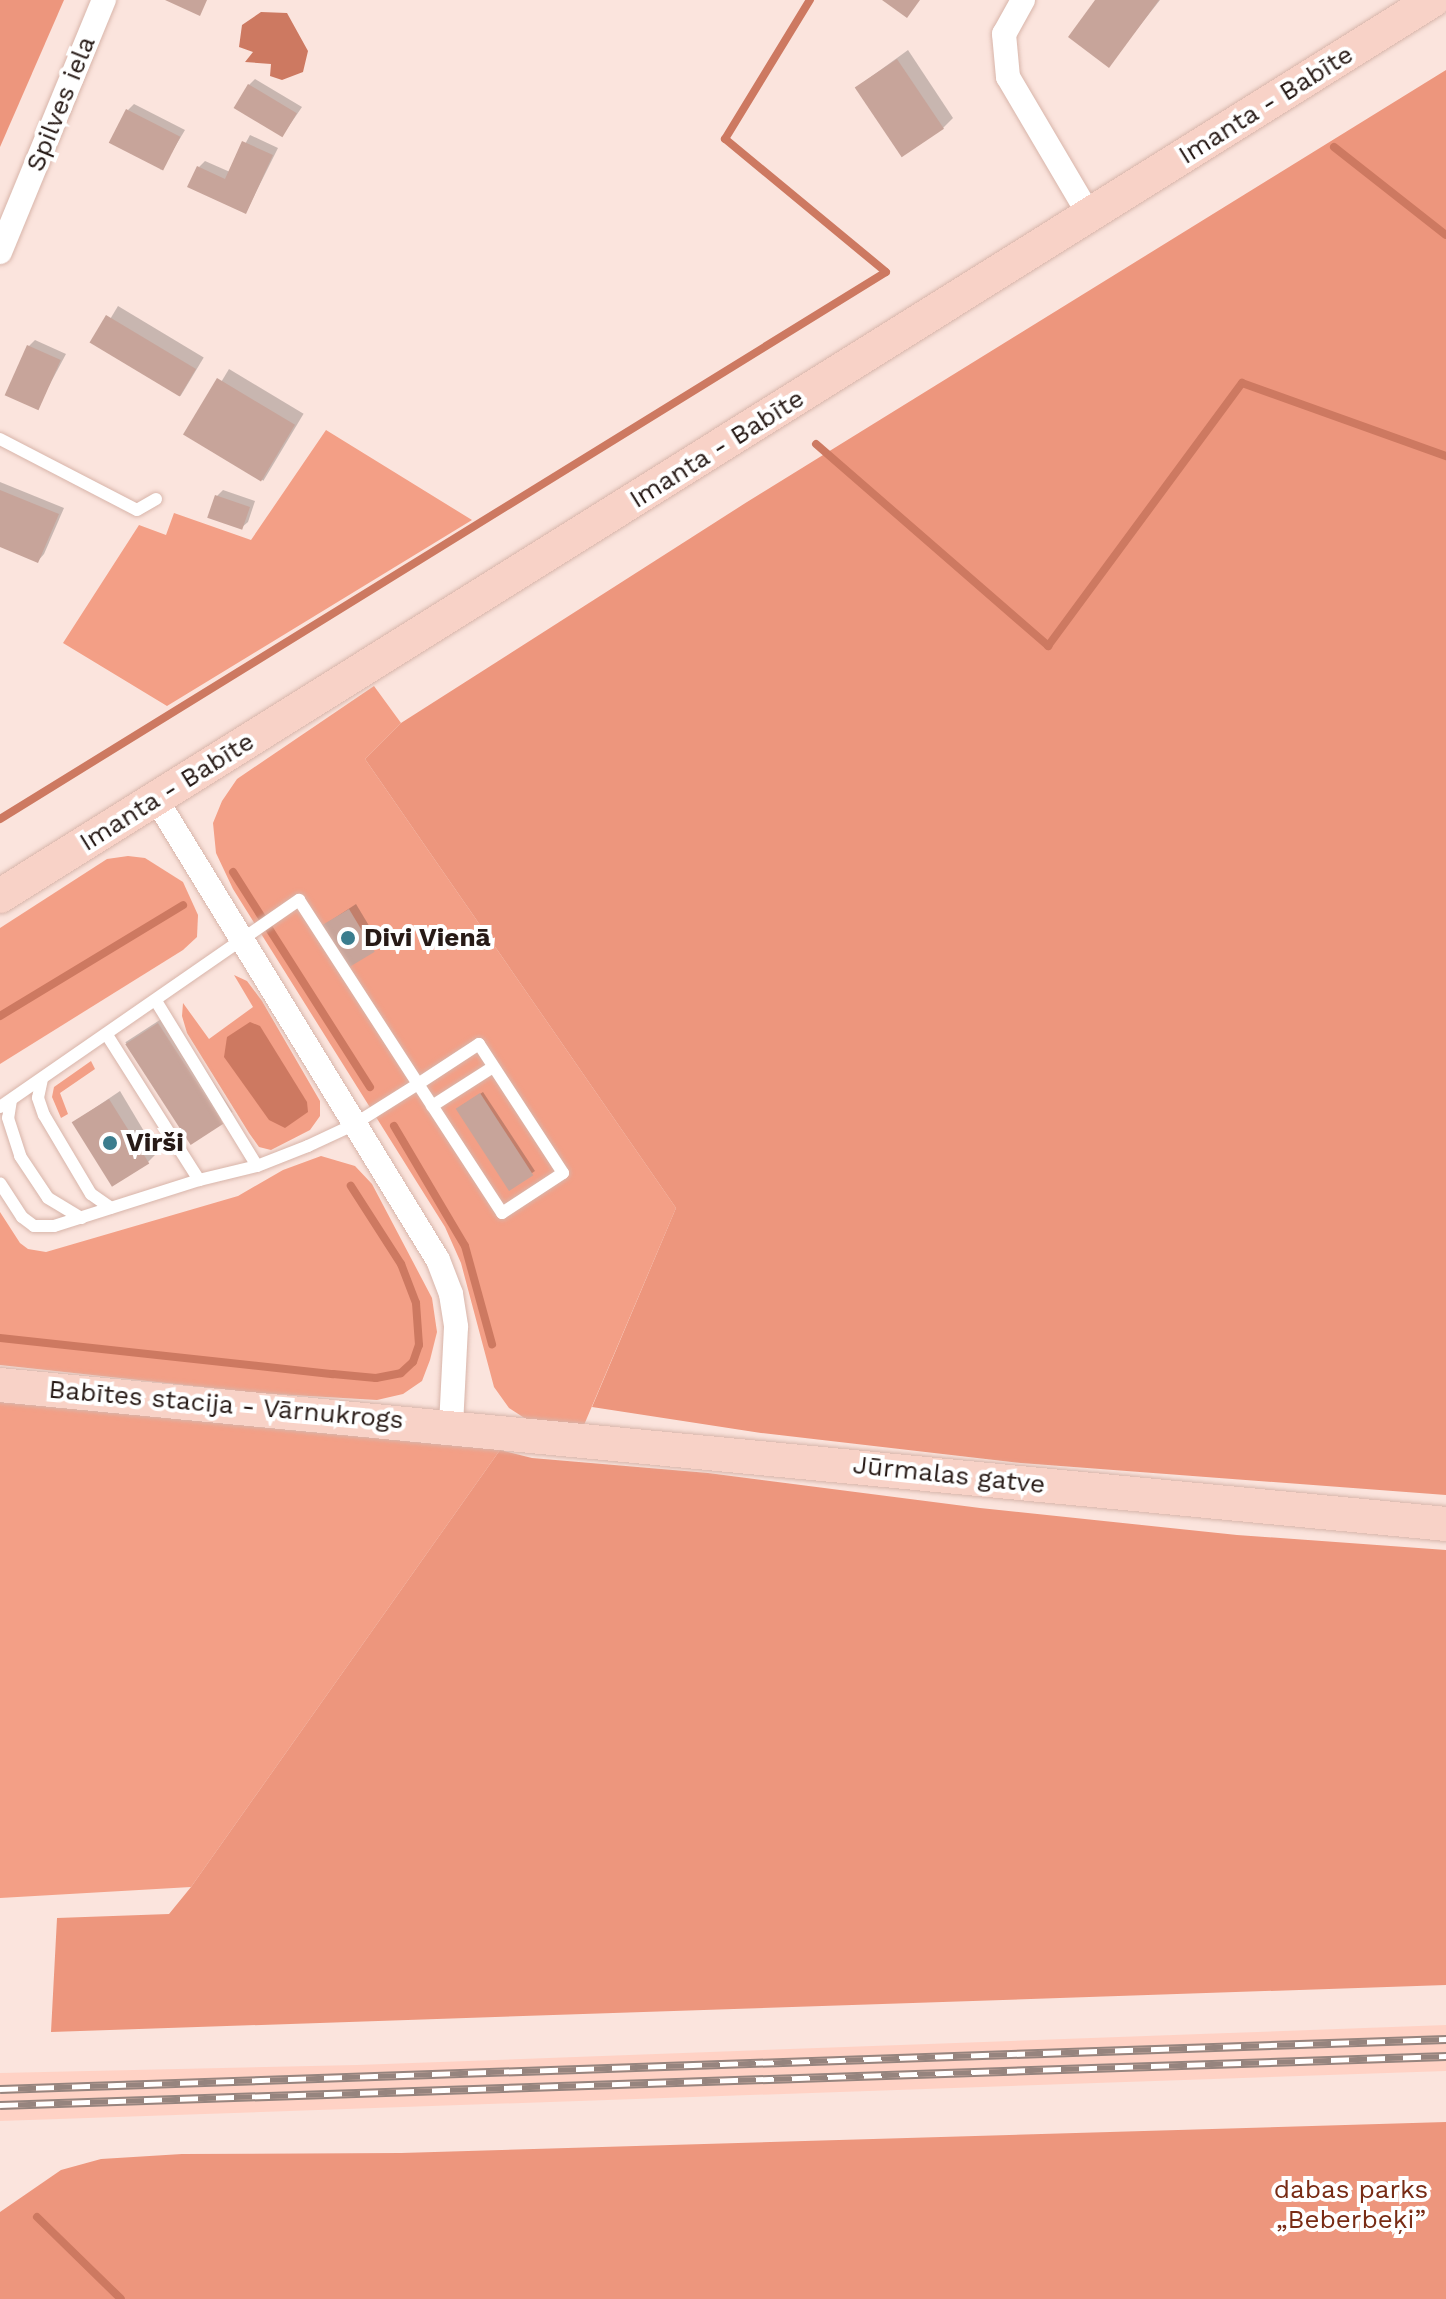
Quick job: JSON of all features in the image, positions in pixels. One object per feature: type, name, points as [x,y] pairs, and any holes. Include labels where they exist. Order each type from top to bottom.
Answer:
[{"type":"main road","name":"Imanta - Babīte","points":[[0,896],[1433,0]]},
{"type":"main road","name":"Babītes stacija - Vārnukrogs","points":[[0,1385],[451,1426]]},
{"type":"main road","name":"Jūrmalas gatve","points":[[451,1426],[1446,1524]]},
{"type":"street","name":"Spilves iela","points":[[0,252],[104,0]]},
{"type":"street","points":[[1023,0],[1004,34],[1008,77],[1090,216]]},
{"type":"street","points":[[156,799],[438,1260],[451,1294],[456,1327],[451,1426]]},
{"type":"lane","points":[[0,439],[137,510],[156,499]]},
{"type":"lane","points":[[0,1183],[22,1217],[34,1226],[54,1226],[81,1218],[199,1180],[257,1166],[353,1125],[418,1084],[479,1044],[563,1173],[502,1213],[432,1106],[418,1084],[299,900],[5,1104],[20,1156],[48,1198],[81,1218]]},
{"type":"lane","points":[[156,1001],[257,1166]]},
{"type":"lane","points":[[107,1035],[199,1180]]},
{"type":"lane","points":[[432,1106],[493,1067]]},
{"type":"lane","points":[[42,1079],[38,1098],[44,1115],[91,1194],[111,1208]]},
{"type":"shaded area","points":[[261,12],[287,13],[308,51],[303,72],[282,80],[270,76],[271,64],[245,62],[253,52],[239,47],[242,25]]},
{"type":"shaded area","points":[[326,430],[472,520],[167,706],[63,643],[139,525],[166,535],[174,513],[251,540]]},
{"type":"shaded area","points":[[374,686],[401,723],[365,759],[676,1208],[584,1425],[526,1419],[509,1408],[494,1387],[461,1263],[445,1227],[233,889],[216,853],[213,823],[222,801],[237,779]]},
{"type":"shaded area","points":[[128,856],[145,858],[183,882],[198,915],[197,937],[183,950],[0,1064],[0,928],[107,859]]},
{"type":"shaded area","points":[[234,975],[247,981],[262,1001],[320,1101],[320,1116],[310,1130],[271,1150],[259,1147],[249,1133],[187,1033],[182,1016],[183,1003],[209,1039],[253,1007]]},
{"type":"shaded area","points":[[250,1022],[260,1026],[307,1102],[308,1112],[285,1128],[269,1120],[224,1057],[227,1037]]},
{"type":"shaded area","points":[[91,1061],[95,1069],[60,1093],[68,1114],[61,1118],[52,1097],[54,1087]]},
{"type":"shaded area","points":[[321,1156],[355,1166],[372,1184],[432,1298],[437,1332],[430,1360],[422,1381],[403,1394],[377,1400],[258,1393],[0,1365],[0,1212],[20,1243],[28,1249],[46,1252],[238,1196],[283,1170]]},
{"type":"shaded area","points":[[0,1402],[500,1450],[191,1887],[0,1898]]},
{"type":"shaded area","points":[[1446,2025],[1446,2071],[0,2121],[0,2073],[357,2065]]},
{"type":"green space","points":[[0,0],[64,0],[0,147]]},
{"type":"green space","points":[[1446,70],[1446,1495],[1021,1463],[761,1433],[592,1407],[676,1208],[365,759],[401,723],[747,502]]},
{"type":"green space","points":[[500,1450],[532,1458],[708,1473],[980,1508],[1237,1535],[1446,1550],[1446,1985],[51,2032],[57,1918],[169,1914]]},
{"type":"green space","name":"dabas parks „Beberbeķi”","points":[[1446,2122],[1446,2299],[0,2299],[0,2212],[61,2170],[101,2159],[182,2154],[401,2153]]},
{"type":"building","points":[[165,0],[207,0],[200,16]]},
{"type":"building","points":[[882,0],[920,0],[907,18]]},
{"type":"building","points":[[1095,0],[1159,0],[1109,68],[1068,37]]},
{"type":"building","points":[[897,59],[944,129],[902,157],[855,88]]},
{"type":"building","points":[[248,84],[297,113],[282,137],[234,108]]},
{"type":"building","points":[[126,109],[180,137],[163,171],[109,143]]},
{"type":"building","points":[[242,141],[273,155],[246,214],[187,187],[197,166],[225,179]]},
{"type":"building","points":[[106,315],[196,369],[180,397],[90,342]]},
{"type":"building","points":[[27,345],[61,360],[38,410],[5,395]]},
{"type":"building","points":[[217,378],[295,425],[261,481],[183,435]]},
{"type":"building","points":[[0,490],[59,514],[38,563],[0,547]]},
{"type":"building","points":[[215,495],[250,507],[242,530],[207,518]]},
{"type":"building","name":"Divi Vienā","points":[[349,909],[375,952],[348,968],[322,925]]},
{"type":"building","points":[[158,1023],[223,1124],[191,1145],[125,1044]]},
{"type":"building","points":[[480,1093],[533,1175],[509,1191],[456,1109]]},
{"type":"building","name":"Virši","points":[[109,1099],[149,1163],[112,1187],[72,1122]]},
{"type":"waterway","points":[[0,819],[886,272],[725,139],[810,0]]},
{"type":"waterway","points":[[1334,147],[1446,235]]},
{"type":"waterway","points":[[816,444],[1048,646],[1242,383],[1446,456]]},
{"type":"waterway","points":[[233,872],[370,1087]]},
{"type":"waterway","points":[[0,1016],[183,905]]},
{"type":"waterway","points":[[394,1126],[465,1246],[492,1344]]},
{"type":"waterway","points":[[0,1338],[376,1378],[401,1373],[413,1362],[419,1345],[416,1303],[401,1264],[351,1186]]},
{"type":"waterway","points":[[37,2217],[121,2299]]},
{"type":"railway","points":[[0,2089],[1446,2039]]},
{"type":"railway","points":[[0,2105],[1446,2056]]},
{"type":"place","name":"Divi Vienā","points":[[348,938]]},
{"type":"place","name":"Virši","points":[[110,1143]]}]
